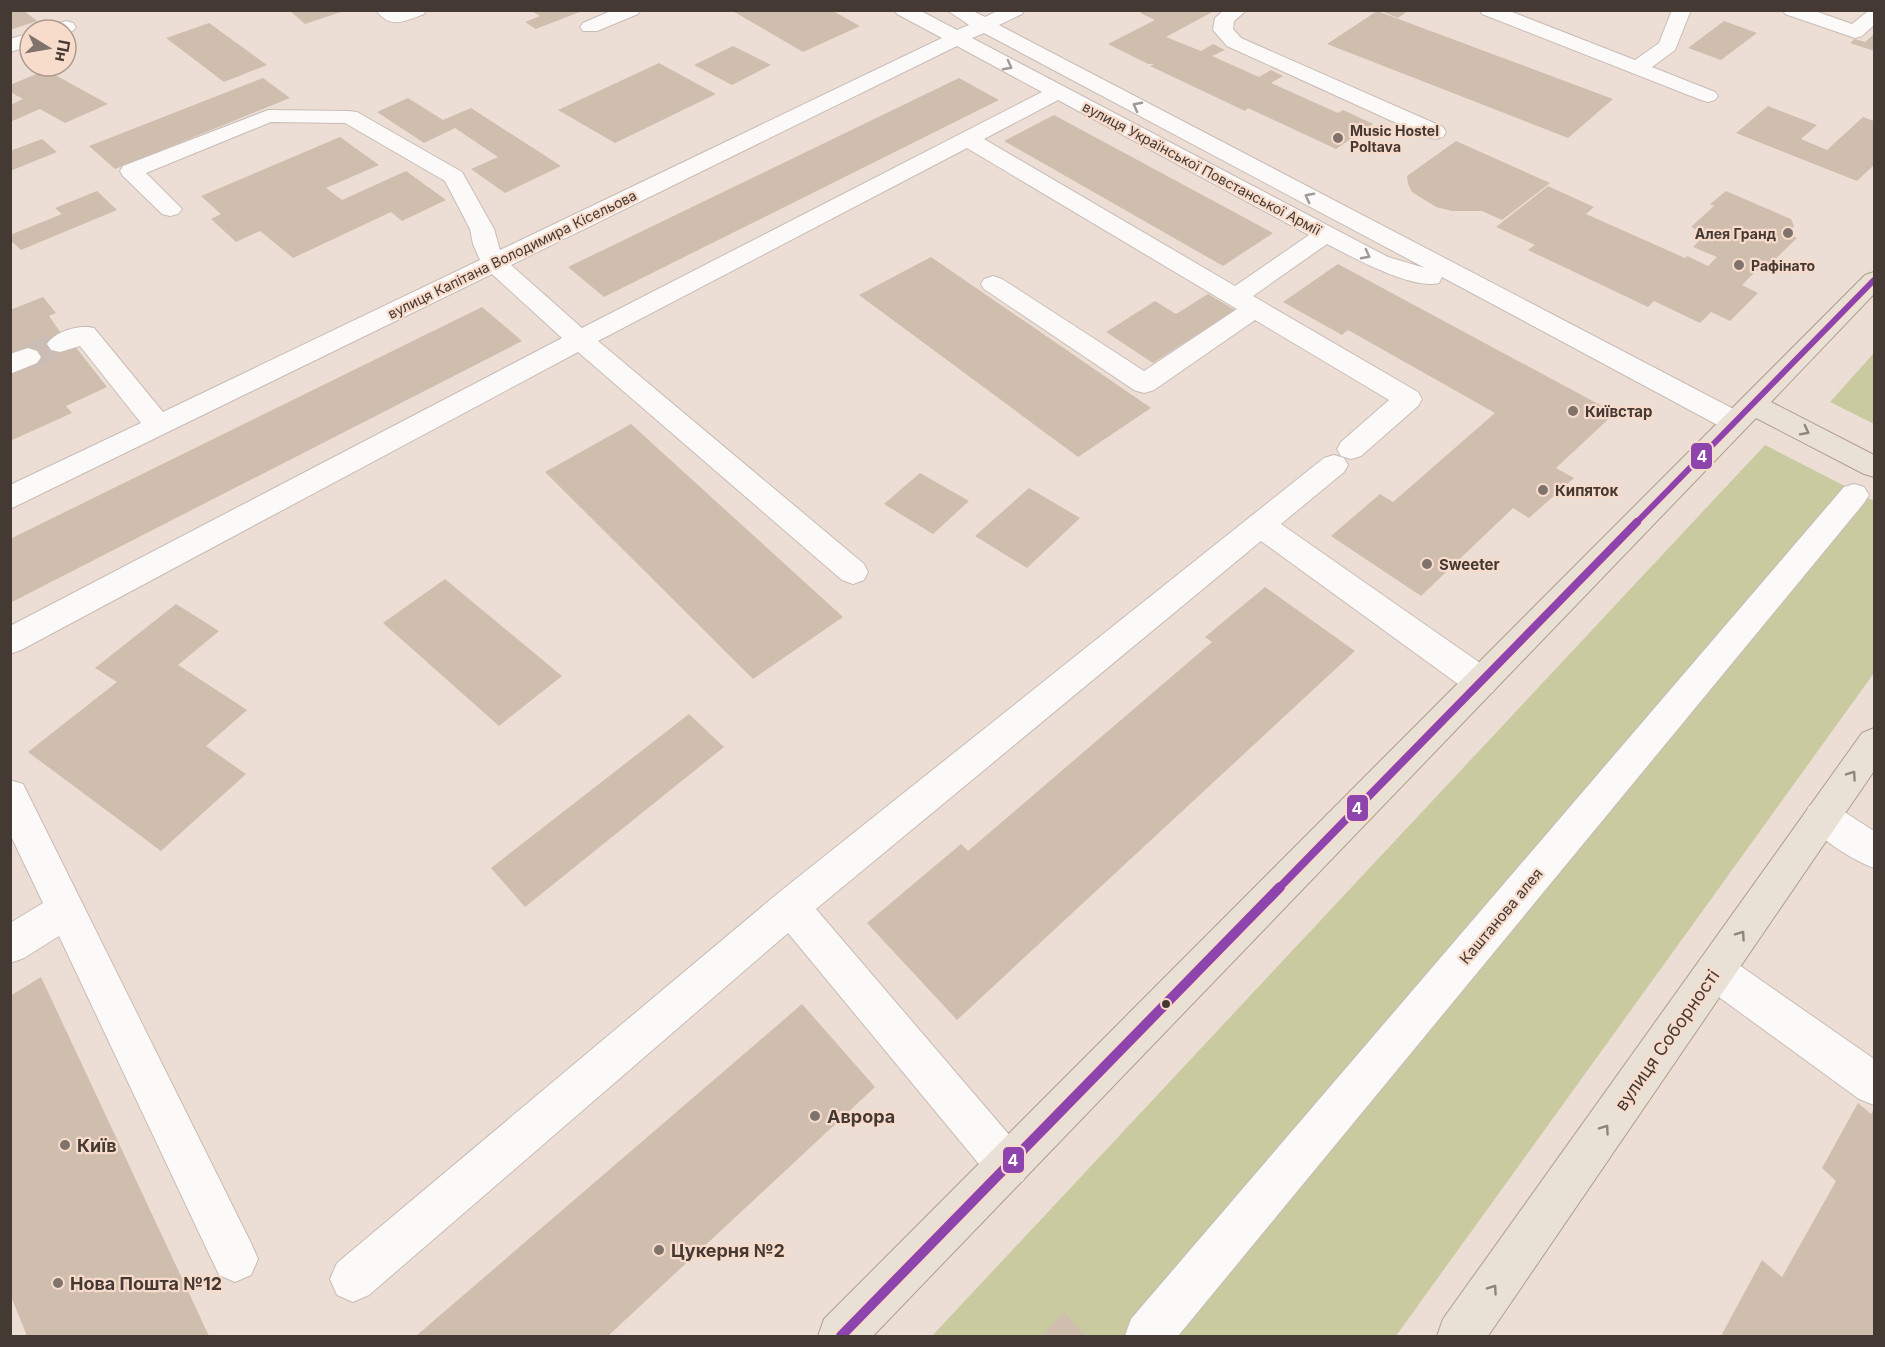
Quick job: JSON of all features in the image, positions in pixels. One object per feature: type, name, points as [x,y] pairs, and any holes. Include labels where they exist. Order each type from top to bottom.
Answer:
[{"type":"main road","points":[[841,1336],[1744,413],[1869,294]]},
{"type":"main road","points":[[1744,413],[1864,481]]},
{"type":"main road","name":"вулиця Соборності","points":[[1460,1336],[1875,743]]},
{"type":"street","points":[[385,10],[395,18],[417,10]]},
{"type":"street","points":[[590,27],[631,10]]},
{"type":"street","name":"вулиця Української Повстанської Армії","points":[[904,10],[1379,262],[1509,303]]},
{"type":"street","name":"вулиця Української Повстанської Армії","points":[[956,10],[1509,303],[1744,413]]},
{"type":"street","name":"вулиця Капітана Володимира Кісельова","points":[[10,498],[1015,10]]},
{"type":"street","points":[[1238,10],[1225,18],[1223,30],[1234,42],[1435,132]]},
{"type":"street","points":[[1489,10],[1707,96]]},
{"type":"street","points":[[1637,68],[1668,46],[1682,10]]},
{"type":"street","points":[[1792,10],[1855,32],[1875,16]]},
{"type":"street","points":[[10,641],[580,340],[1058,92]]},
{"type":"street","points":[[170,209],[131,171],[268,116],[349,117],[454,177],[482,229],[485,244],[494,263],[580,340],[853,572]]},
{"type":"street","points":[[353,1279],[790,907],[1343,457],[1408,399],[968,139]]},
{"type":"street","points":[[993,284],[1144,384],[1326,234]]},
{"type":"street","points":[[60,344],[85,334],[159,426]]},
{"type":"street","name":"Каштанова алея","points":[[1148,1336],[1864,481]]},
{"type":"street","points":[[1260,525],[1481,682]]},
{"type":"street","points":[[10,795],[235,1259]]},
{"type":"street","points":[[1822,817],[1875,851]]},
{"type":"street","points":[[790,907],[1008,1166]]},
{"type":"street","points":[[10,945],[65,911]]},
{"type":"street","points":[[1716,971],[1875,1084]]},
{"type":"green space","points":[[1874,353],[1874,424],[1830,402]]},
{"type":"green space","points":[[1765,445],[1874,501],[1874,673],[1396,1336],[932,1336]]},
{"type":"building","points":[[10,10],[23,10],[33,18],[18,18],[18,27],[10,30]]},
{"type":"building","points":[[289,10],[344,10],[344,11],[305,24]]},
{"type":"building","points":[[530,10],[582,11],[536,29],[525,22],[540,16]]},
{"type":"building","points":[[731,10],[831,10],[860,26],[803,52]]},
{"type":"building","points":[[1144,10],[1216,10],[1166,37],[1201,51],[1213,44],[1225,50],[1212,56],[1259,77],[1271,70],[1283,76],[1271,83],[1338,113],[1343,110],[1373,124],[1336,149],[1248,108],[1245,111],[1150,66],[1154,64],[1148,64],[1108,44],[1155,20],[1140,13]]},
{"type":"building","points":[[1379,10],[1409,10],[1398,18]]},
{"type":"building","points":[[1377,11],[1613,99],[1568,138],[1327,44]]},
{"type":"building","points":[[1724,21],[1757,33],[1721,60],[1688,48]]},
{"type":"building","points":[[209,23],[267,65],[224,82],[166,38]]},
{"type":"building","points":[[1874,34],[1874,51],[1850,43],[1855,39],[1865,42]]},
{"type":"building","points":[[733,46],[771,65],[732,85],[694,65]]},
{"type":"building","points":[[659,63],[716,94],[615,143],[558,110]]},
{"type":"building","points":[[27,78],[61,78],[108,104],[65,123],[40,109],[10,122],[10,105],[23,99],[10,92],[10,85]]},
{"type":"building","points":[[263,78],[290,98],[115,169],[89,146]]},
{"type":"building","points":[[959,78],[999,100],[604,297],[568,267]]},
{"type":"building","points":[[408,98],[443,120],[471,108],[561,166],[505,193],[471,169],[498,157],[455,128],[424,143],[377,112]]},
{"type":"building","points":[[1768,106],[1817,125],[1801,139],[1827,150],[1863,117],[1874,121],[1874,165],[1857,181],[1736,133]]},
{"type":"building","points":[[1054,115],[1273,233],[1223,266],[1004,141]]},
{"type":"building","points":[[340,137],[379,165],[326,188],[342,200],[406,171],[446,200],[402,221],[391,212],[293,258],[260,231],[236,242],[211,219],[221,214],[201,196]]},
{"type":"building","points":[[42,139],[57,152],[10,171],[10,151]]},
{"type":"building","points":[[1456,141],[1550,183],[1502,220],[1482,211],[1452,211],[1436,207],[1412,192],[1407,176]]},
{"type":"building","points":[[1548,186],[1594,207],[1586,214],[1708,266],[1717,257],[1693,247],[1706,234],[1691,227],[1714,206],[1710,204],[1726,191],[1791,219],[1794,226],[1787,234],[1797,238],[1762,272],[1757,270],[1742,285],[1758,293],[1730,321],[1711,312],[1700,323],[1654,301],[1648,307],[1528,250],[1535,245],[1496,227]]},
{"type":"building","points":[[97,191],[117,210],[21,250],[10,240],[10,235],[62,214],[55,208]]},
{"type":"building","points":[[931,257],[1151,408],[1078,457],[859,295]]},
{"type":"building","points":[[1338,264],[1615,413],[1556,468],[1574,478],[1529,518],[1513,508],[1421,596],[1331,536],[1380,494],[1393,502],[1495,413],[1348,330],[1342,335],[1283,302]]},
{"type":"building","points":[[1208,294],[1235,310],[1153,363],[1106,332],[1155,301],[1176,314]]},
{"type":"building","points":[[43,297],[56,313],[49,316],[61,333],[54,336],[65,349],[74,345],[107,387],[66,406],[72,413],[10,441],[10,374],[33,364],[22,349],[10,354],[10,310]]},
{"type":"building","points":[[482,307],[522,341],[10,603],[10,539]]},
{"type":"building","points":[[631,424],[843,617],[753,679],[545,472]]},
{"type":"building","points":[[920,473],[969,501],[933,534],[884,504]]},
{"type":"building","points":[[1029,488],[1080,518],[1027,568],[975,536]]},
{"type":"building","points":[[445,579],[562,676],[499,726],[383,623]]},
{"type":"building","points":[[1265,587],[1355,651],[957,1020],[867,923],[961,844],[968,851],[1212,642],[1205,637]]},
{"type":"building","points":[[176,604],[219,631],[178,665],[247,710],[206,746],[246,774],[161,851],[28,752],[117,682],[95,668]]},
{"type":"building","points":[[689,714],[724,747],[525,907],[491,868]]},
{"type":"building","name":"Київ","points":[[41,977],[209,1336],[27,1336],[10,1294],[10,996]]},
{"type":"building","points":[[802,1004],[875,1087],[608,1336],[416,1336]]},
{"type":"building","points":[[1858,1103],[1871,1114],[1874,1109],[1874,1336],[1721,1336],[1762,1260],[1782,1277],[1836,1181],[1822,1168]]},
{"type":"building","points":[[1064,1312],[1085,1336],[1042,1336]]},
{"type":"tunnel","points":[[28,357],[60,344]]},
{"type":"transit line","name":"4","points":[[841,1336],[1874,280]]},
{"type":"place","name":"Music Hostel Poltava","points":[[1338,138]]},
{"type":"place","name":"Алея Гранд","points":[[1788,233]]},
{"type":"place","name":"Рафінато","points":[[1739,265]]},
{"type":"place","name":"Київстар","points":[[1573,411]]},
{"type":"place","name":"Кипяток","points":[[1543,490]]},
{"type":"place","name":"Sweeter","points":[[1427,564]]},
{"type":"place","name":"Аврора","points":[[815,1116]]},
{"type":"place","name":"Київ","points":[[65,1145]]},
{"type":"place","name":"Цукерня №2","points":[[659,1250]]},
{"type":"place","name":"Нова Пошта №12","points":[[58,1283]]}]
